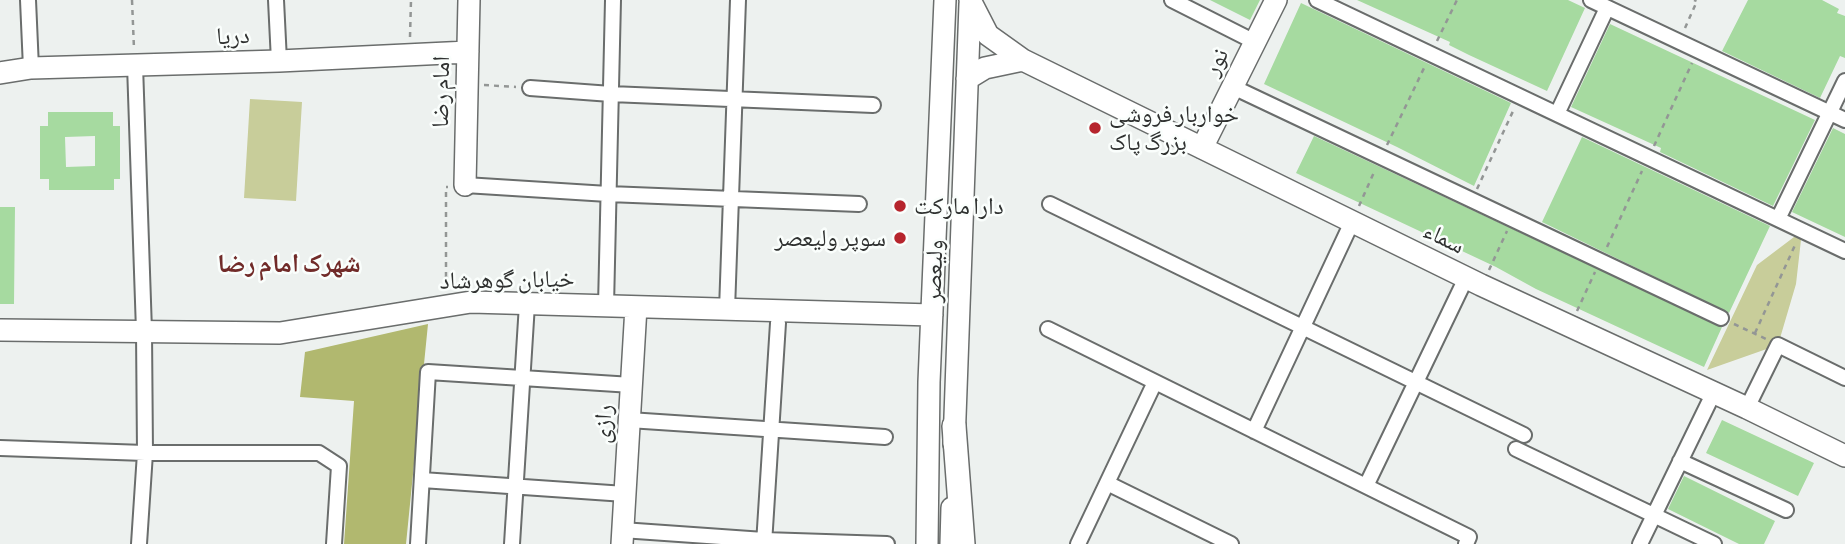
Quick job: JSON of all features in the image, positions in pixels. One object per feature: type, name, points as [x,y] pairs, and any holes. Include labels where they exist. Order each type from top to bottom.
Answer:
[{"type":"main road","points":[[954,426],[963,544]]},
{"type":"street","points":[[28,0],[31,68]]},
{"type":"street","points":[[276,0],[279,61]]},
{"type":"street","name":"امام رضا","points":[[465,185],[469,0]]},
{"type":"street","points":[[606,306],[613,0]]},
{"type":"street","points":[[727,310],[738,0]]},
{"type":"street","name":"ولیعصر","points":[[927,544],[932,315],[945,0]]},
{"type":"street","name":"ولیعصر","points":[[951,544],[970,0]]},
{"type":"street","name":"سماء","points":[[970,0],[988,35],[1023,60],[1474,281],[1845,456]]},
{"type":"street","points":[[1172,0],[1255,41]]},
{"type":"street","name":"نور","points":[[1202,148],[1276,0]]},
{"type":"street","points":[[1317,0],[1845,251]]},
{"type":"street","points":[[1591,0],[1845,120]]},
{"type":"street","points":[[1556,114],[1607,8]]},
{"type":"street","name":"دریا","points":[[0,73],[31,68],[468,52]]},
{"type":"street","points":[[967,79],[985,68],[1023,60]]},
{"type":"street","points":[[135,65],[144,331],[145,453],[139,544]]},
{"type":"street","points":[[1778,219],[1845,81]]},
{"type":"street","points":[[1233,87],[1721,318]]},
{"type":"street","points":[[530,88],[873,105]]},
{"type":"street","points":[[465,185],[608,194],[859,204]]},
{"type":"street","points":[[1050,204],[1524,435]]},
{"type":"street","points":[[1254,431],[1352,222]]},
{"type":"street","points":[[1366,486],[1416,382],[1474,281]]},
{"type":"street","name":"خیابان گوهرشاد","points":[[0,330],[280,333],[471,302],[932,315]]},
{"type":"street","points":[[512,544],[527,304]]},
{"type":"street","name":"رازی","points":[[622,537],[636,307]]},
{"type":"street","points":[[764,542],[778,323]]},
{"type":"street","points":[[1048,329],[1366,486],[1467,541]]},
{"type":"street","points":[[1747,408],[1779,345],[1845,378]]},
{"type":"street","points":[[418,544],[428,372],[632,385]]},
{"type":"street","points":[[1079,544],[1155,382]]},
{"type":"street","points":[[1640,544],[1714,392]]},
{"type":"street","points":[[629,420],[885,437]]},
{"type":"street","points":[[0,448],[145,453],[319,453],[339,466],[334,544]]},
{"type":"street","points":[[1516,449],[1714,544]]},
{"type":"street","points":[[1680,461],[1786,510]]},
{"type":"street","points":[[422,480],[625,494]]},
{"type":"street","points":[[1107,483],[1231,544]]},
{"type":"street","points":[[622,537],[887,544]]},
{"type":"path","points":[[132,0],[135,65]]},
{"type":"path","points":[[410,54],[411,0]]},
{"type":"path","points":[[1352,222],[1457,0]]},
{"type":"path","points":[[1679,42],[1697,1],[1694,0]]},
{"type":"path","points":[[1570,326],[1698,50]]},
{"type":"path","points":[[467,84],[530,88]]},
{"type":"path","points":[[1472,201],[1520,97]]},
{"type":"path","points":[[446,305],[446,187],[465,185]]},
{"type":"path","points":[[1474,281],[1513,220]]},
{"type":"path","points":[[1721,318],[1755,333],[1802,231]]},
{"type":"green space","points":[[250,99],[302,102],[296,201],[244,198]]},
{"type":"green space","points":[[1802,231],[1796,284],[1778,345],[1707,370],[1757,265]]},
{"type":"green space","points":[[428,324],[406,544],[344,544],[354,401],[300,397],[305,352]]},
{"type":"building","points":[[1210,0],[1260,0],[1250,20]]},
{"type":"building","points":[[1357,0],[1568,0],[1585,8],[1547,91],[1449,45],[1450,42]]},
{"type":"building","points":[[1748,0],[1822,0],[1839,9],[1837,13],[1845,16],[1845,58],[1840,56],[1820,98],[1722,51]]},
{"type":"building","points":[[1301,3],[1511,103],[1474,186],[1264,84]]},
{"type":"building","points":[[1610,24],[1815,120],[1773,206],[1660,152],[1661,148],[1571,107]]},
{"type":"building","points":[[48,112],[113,112],[113,126],[120,126],[120,179],[114,179],[114,190],[49,190],[49,179],[40,179],[40,126],[48,126]],"holes":[[[95,136],[95,166],[66,167],[65,137]]]},
{"type":"building","points":[[1833,128],[1845,134],[1845,237],[1792,212]]},
{"type":"building","points":[[1314,136],[1722,327],[1704,367],[1296,173]]},
{"type":"building","points":[[1582,137],[1770,226],[1729,313],[1542,222]]},
{"type":"building","points":[[0,207],[15,207],[14,304],[0,304]]},
{"type":"building","points":[[1722,420],[1814,463],[1798,496],[1706,453]]},
{"type":"building","points":[[1684,476],[1775,521],[1764,544],[1739,544],[1668,509]]},
{"type":"place","name":"خواربار فروشی بزرگ پاک","points":[[1095,128]]},
{"type":"place","name":"دارا مارکت","points":[[900,206]]},
{"type":"place","name":"سوپر ولیعصر","points":[[900,238]]},
{"type":"district","name":"شهرک امام رضا","points":[[289,264]]}]
